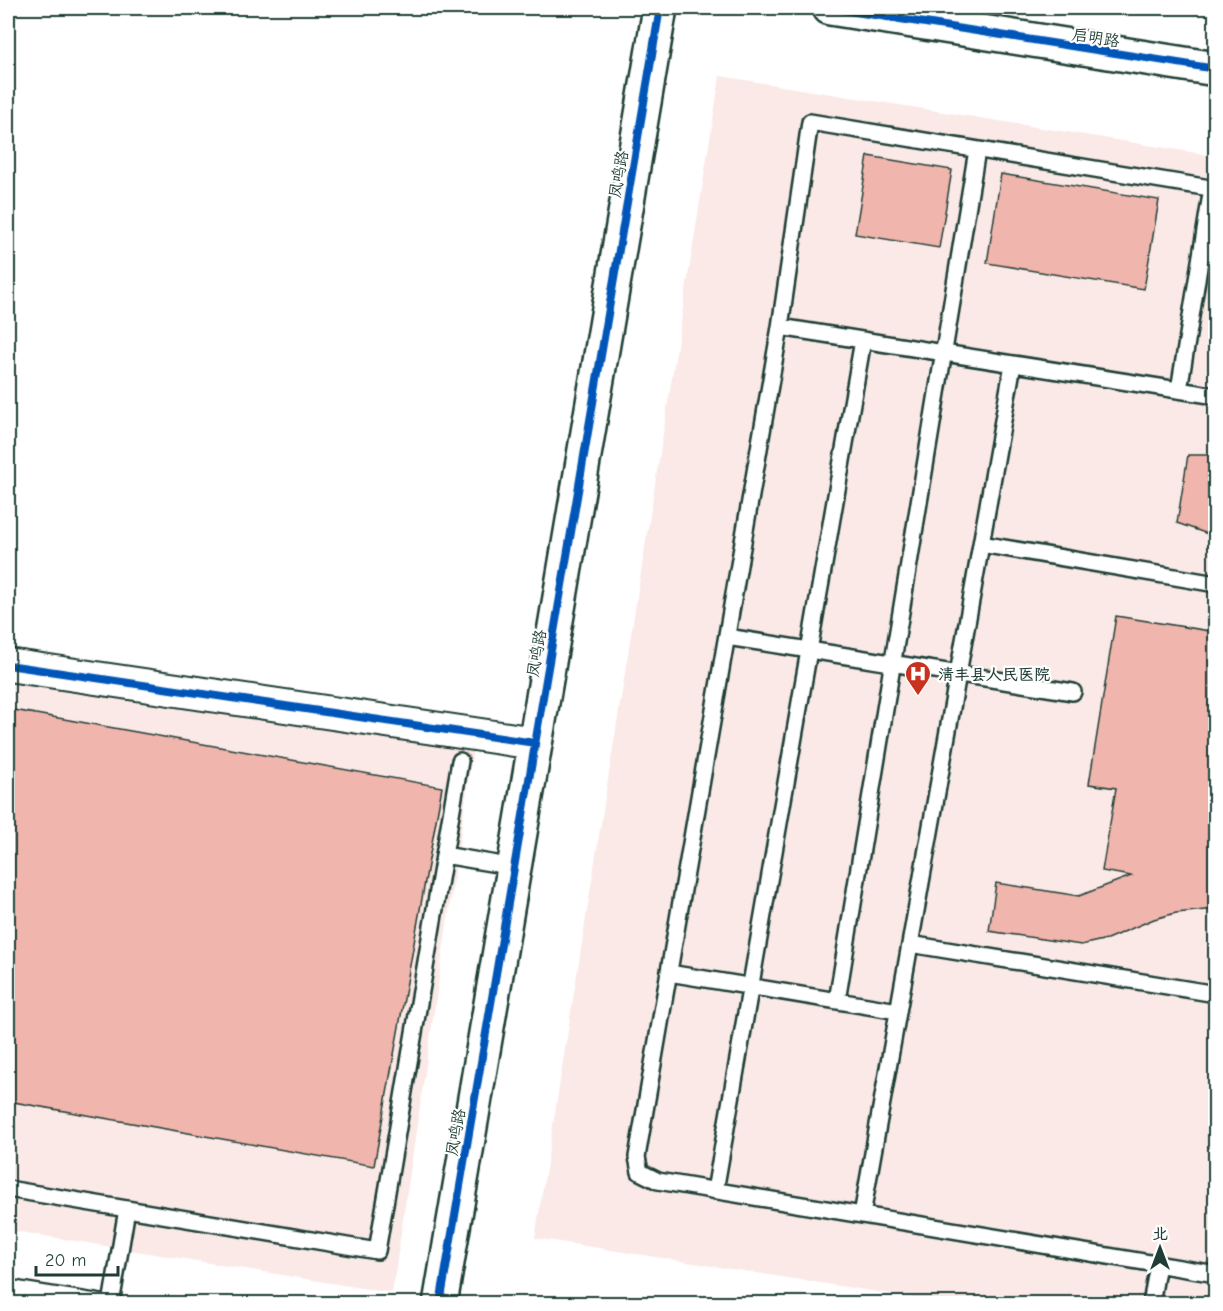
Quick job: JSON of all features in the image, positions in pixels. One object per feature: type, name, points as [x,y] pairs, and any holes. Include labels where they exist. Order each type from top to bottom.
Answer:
[{"type":"street","name":"凤鸣路","points":[[440,1304],[660,8]]},
{"type":"street","name":"启明路","points":[[830,8],[1215,69]]},
{"type":"street","points":[[8,665],[535,743]]},
{"type":"lane","points":[[1179,390],[1214,189],[810,123],[780,327],[637,1157],[640,1172],[658,1181],[1215,1274]]},
{"type":"lane","points":[[837,1001],[978,150]]},
{"type":"lane","points":[[780,327],[1215,396]]},
{"type":"lane","points":[[715,1191],[863,340]]},
{"type":"lane","points":[[862,1215],[1013,364]]},
{"type":"lane","points":[[981,544],[1215,585]]},
{"type":"lane","points":[[727,637],[1073,692]]},
{"type":"lane","points":[[8,1189],[377,1251],[460,761]]},
{"type":"lane","points":[[444,855],[514,867]]},
{"type":"lane","points":[[910,944],[1215,994]]},
{"type":"lane","points":[[669,973],[898,1011]]},
{"type":"lane","points":[[8,1288],[109,1304],[127,1209]]},
{"type":"lane","points":[[1151,1304],[1158,1264]]},
{"type":"shaded area","name":"清丰县人民医院","points":[[720,76],[1215,156],[1215,1303],[947,1303],[535,1238]]},
{"type":"shaded area","points":[[8,676],[473,750],[392,1293],[8,1230]]},
{"type":"building","points":[[868,156],[952,170],[939,248],[855,234]]},
{"type":"building","points":[[1001,174],[1159,200],[1144,289],[987,263]]},
{"type":"building","points":[[1188,455],[1216,455],[1216,537],[1177,523]]},
{"type":"building","points":[[1116,616],[1216,632],[1216,909],[1176,913],[1154,919],[1107,939],[1081,945],[989,931],[996,883],[1079,896],[1131,876],[1102,871],[1116,788],[1089,784]]},
{"type":"building","points":[[8,709],[442,787],[374,1166],[8,1101]]},
{"type":"cycle path","points":[[440,1304],[660,8]]},
{"type":"cycle path","points":[[830,8],[1216,69]]},
{"type":"cycle path","points":[[8,665],[535,743]]},
{"type":"place","name":"清丰县人民医院","points":[[918,697]]}]
